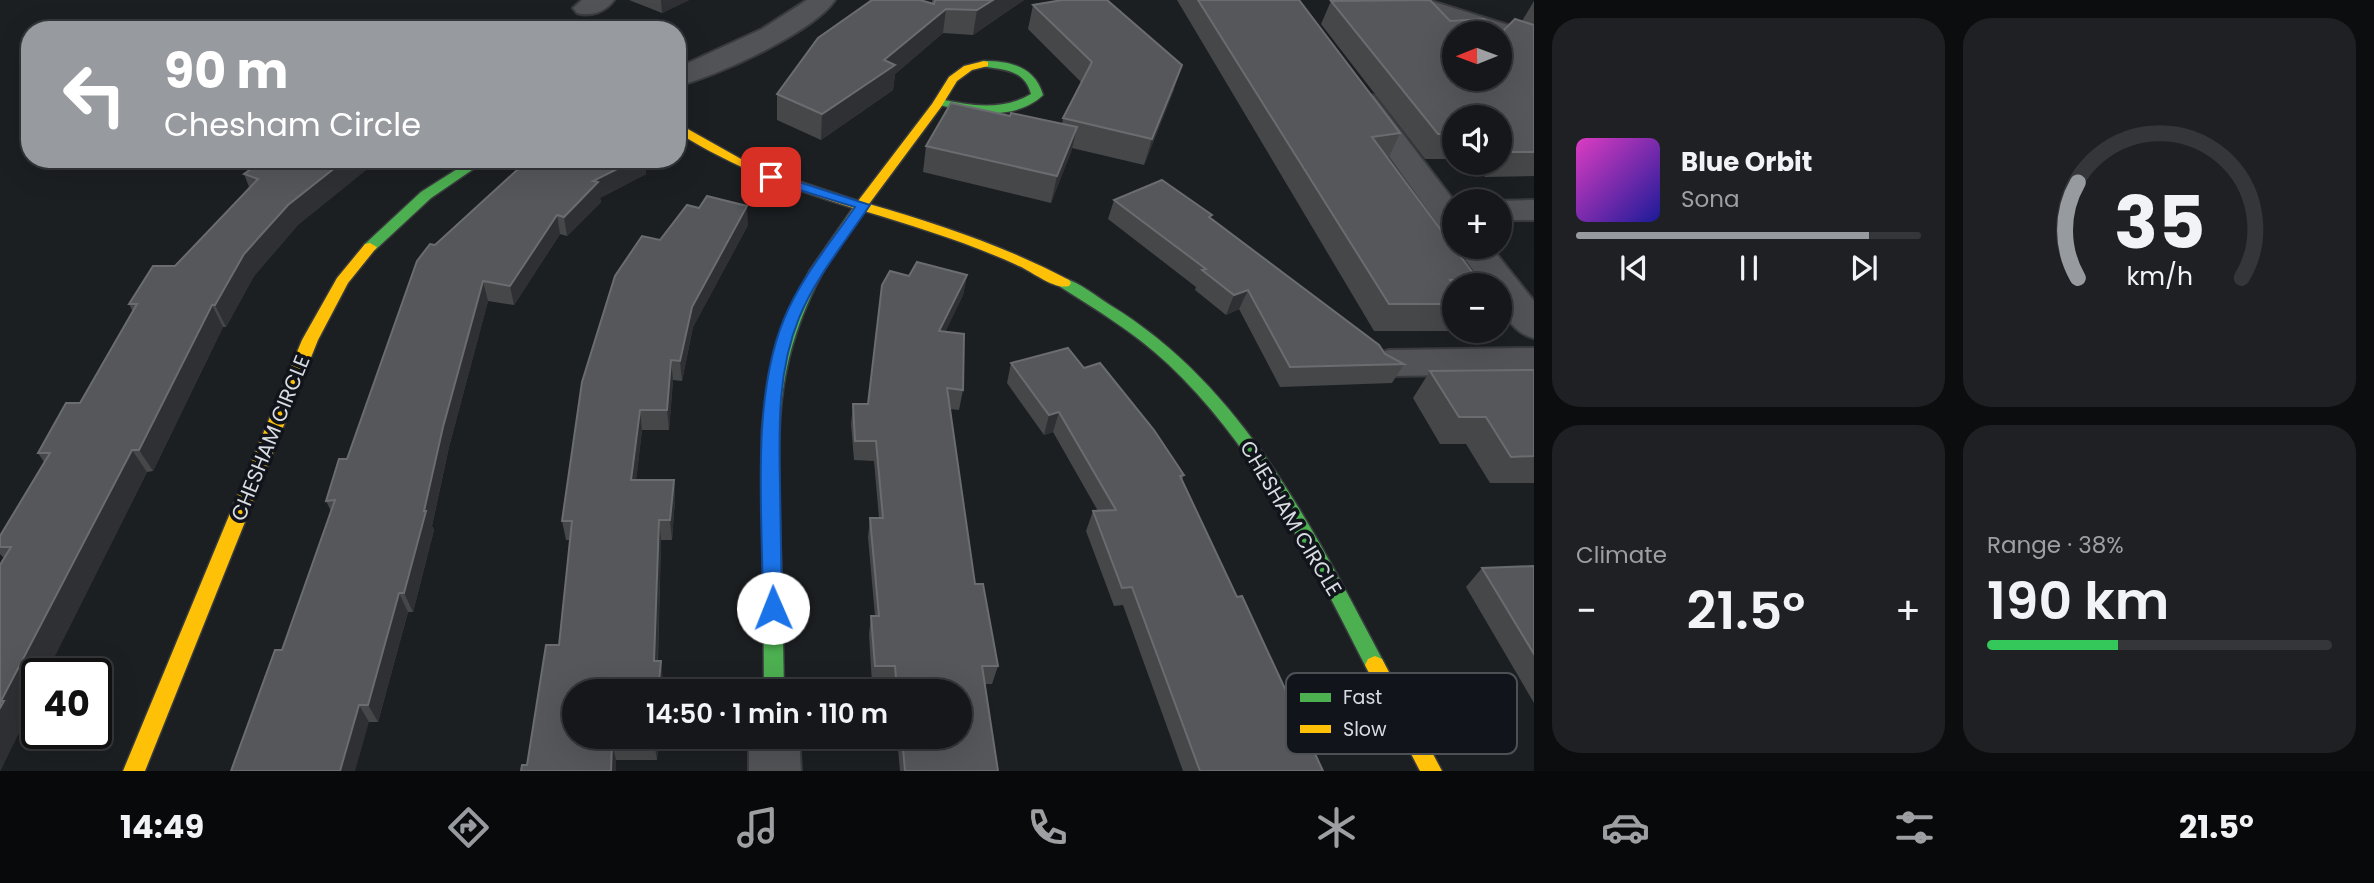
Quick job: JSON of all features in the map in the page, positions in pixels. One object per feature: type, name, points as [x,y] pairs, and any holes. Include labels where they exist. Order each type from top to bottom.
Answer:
[{"type":"street","points":[[686,74],[755,45],[785,28],[823,0]]},
{"type":"street","points":[[1402,0],[1470,21]]},
{"type":"street","points":[[1474,21],[1498,0]]},
{"type":"street","points":[[1512,34],[1534,41]]},
{"type":"street","points":[[774,679],[770,430],[779,352],[792,316],[807,288],[863,205],[940,102],[955,76],[978,65],[997,63],[1014,67],[1029,75],[1036,85],[1037,95],[1028,103],[1007,108],[967,109],[940,102]]},
{"type":"street","points":[[1345,77],[1442,202]]},
{"type":"street","name":"CHESHAM CIRCLE","points":[[686,133],[735,163],[812,191],[946,230],[1032,265],[1118,316],[1203,386],[1266,469],[1297,519],[1379,673]]},
{"type":"street","name":"CHESHAM CIRCLE","points":[[134,771],[310,340],[328,305],[346,275],[370,246],[430,192],[468,168]]},
{"type":"street","points":[[1512,209],[1534,210]]},
{"type":"street","points":[[1482,259],[1534,326]]},
{"type":"street","points":[[1389,363],[1534,361]]},
{"type":"street","points":[[774,749],[775,771]]},
{"type":"street","name":"CHESHAM CIRCLE","points":[[1422,754],[1431,771]]},
{"type":"building","points":[[872,0],[920,0],[934,4],[935,0],[993,0],[977,10],[946,9],[884,60],[895,65],[822,114],[777,94],[818,38]]},
{"type":"building","points":[[1062,0],[1107,0],[1182,65],[1152,139],[1063,118],[1092,62],[1033,5]]},
{"type":"building","points":[[1198,0],[1299,0],[1400,133],[1372,137],[1442,231],[1442,259],[1462,259],[1473,273],[1442,273],[1442,304],[1389,304]]},
{"type":"building","points":[[1430,0],[1450,21],[1442,21],[1442,91],[1512,91],[1512,22],[1515,19],[1534,25],[1534,152],[1512,152],[1512,105],[1442,105],[1442,134],[1438,134],[1331,1]]},
{"type":"building","points":[[1484,19],[1486,21],[1450,21]]},
{"type":"building","points":[[951,103],[1077,127],[1057,176],[926,146]]},
{"type":"building","points":[[252,168],[335,168],[288,205],[244,254],[215,305],[212,305],[139,450],[132,450],[23,658],[21,658],[0,708],[0,565],[11,547],[0,547],[0,536],[50,453],[38,453],[66,403],[80,403],[137,304],[129,304],[153,266],[175,266],[258,179],[244,174]]},
{"type":"building","points":[[619,168],[593,181],[598,182],[564,217],[557,215],[510,286],[483,281],[443,427],[426,511],[404,593],[399,593],[368,705],[359,705],[340,771],[231,771],[275,650],[282,650],[335,500],[326,501],[339,459],[347,459],[417,261],[430,244],[435,245],[517,170]]},
{"type":"building","points":[[1162,180],[1212,215],[1209,217],[1379,345],[1385,354],[1404,364],[1290,367],[1248,290],[1234,295],[1202,270],[1206,269],[1114,200]]},
{"type":"building","points":[[707,196],[747,206],[692,307],[680,361],[671,360],[667,410],[640,410],[631,480],[674,480],[670,520],[659,520],[654,661],[661,661],[659,679],[562,679],[562,749],[612,749],[611,771],[521,771],[522,765],[527,765],[546,645],[559,645],[572,521],[562,521],[582,382],[615,276],[642,236],[660,240],[687,205],[699,208]]},
{"type":"building","points":[[917,262],[967,275],[939,331],[964,334],[963,390],[947,388],[975,584],[983,584],[998,666],[982,666],[998,771],[905,771],[903,749],[972,749],[972,679],[896,679],[895,666],[875,666],[871,616],[879,616],[870,518],[883,518],[876,441],[855,441],[853,404],[868,404],[882,285],[890,271],[909,276]]},
{"type":"building","points":[[1068,348],[1084,368],[1100,363],[1154,430],[1184,475],[1180,476],[1237,597],[1242,596],[1286,691],[1286,754],[1315,754],[1323,771],[1200,771],[1132,587],[1122,588],[1093,511],[1116,510],[1059,412],[1049,415],[1011,363]]},
{"type":"building","points":[[1534,370],[1534,456],[1511,457],[1486,417],[1459,417],[1430,371]]},
{"type":"building","points":[[1534,566],[1534,654],[1482,568]]},
{"type":"traffic: fast","points":[[940,102],[978,109],[1002,109],[1026,102],[1037,95],[1030,79],[1018,69],[984,64]]},
{"type":"traffic: fast","points":[[370,247],[426,195],[468,168]]},
{"type":"traffic: fast","points":[[774,679],[770,430],[772,407],[783,347],[796,310],[817,270]]},
{"type":"traffic: fast","points":[[1064,283],[1122,319],[1172,358],[1214,401],[1251,448],[1284,497],[1375,665]]},
{"type":"traffic: slow","points":[[817,270],[953,79],[968,68],[984,64]]},
{"type":"traffic: slow","points":[[686,133],[737,161],[797,186],[961,237],[1064,283]]},
{"type":"traffic: slow","points":[[134,771],[310,340],[342,281],[370,247]]},
{"type":"traffic: slow","points":[[1375,665],[1379,673]]},
{"type":"traffic: slow","points":[[1422,754],[1431,771]]},
{"type":"route","points":[[771,177],[863,205],[807,288],[792,316],[779,352],[770,430],[773,608]]}]
